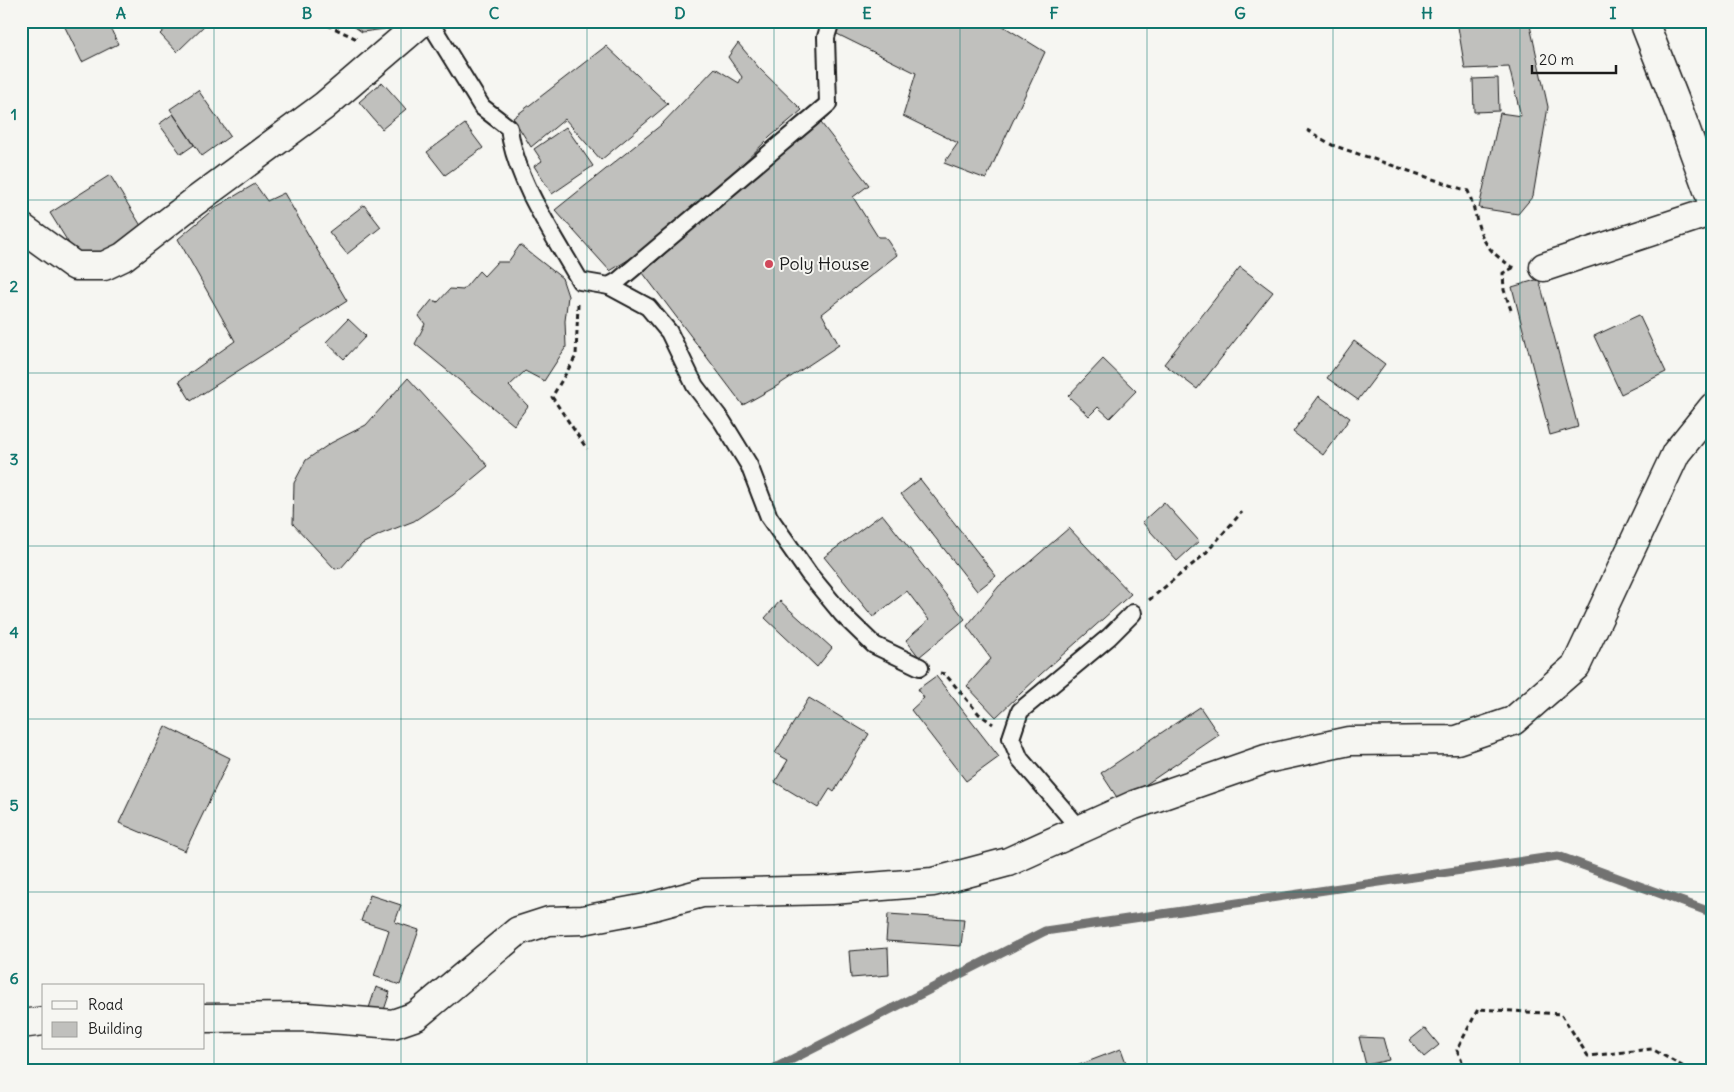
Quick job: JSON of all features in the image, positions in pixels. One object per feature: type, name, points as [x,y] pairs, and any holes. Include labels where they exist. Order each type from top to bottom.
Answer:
[{"type":"street","points":[[21,227],[75,266],[104,266],[124,256],[324,106],[423,21]]},
{"type":"street","points":[[1646,27],[1713,204]]},
{"type":"street","points":[[1544,267],[1713,211]]},
{"type":"street","points":[[205,1018],[307,1017],[393,1024],[416,1016],[518,931],[549,921],[583,920],[646,908],[702,893],[832,890],[933,882],[1008,862],[1134,805],[1266,759],[1349,741],[1456,740],[1512,721],[1576,666],[1676,453],[1713,407]]},
{"type":"street","points":[[21,1024],[42,1021]]},
{"type":"lane","points":[[429,21],[482,107],[509,128],[511,144],[529,189],[580,280],[609,286],[648,307],[669,332],[695,386],[722,421],[749,465],[769,517],[809,574],[842,614],[874,645],[920,667]]},
{"type":"lane","points":[[609,286],[618,281],[828,104],[826,37],[830,21]]},
{"type":"lane","points":[[1080,829],[1020,759],[1011,738],[1020,711],[1109,637],[1133,613]]},
{"type":"path","points":[[319,21],[356,40],[391,49]]},
{"type":"path","points":[[1307,130],[1332,145],[1468,190],[1473,202],[1479,233],[1492,253],[1513,268]]},
{"type":"path","points":[[1511,310],[1504,290],[1503,273],[1513,268],[1544,267]]},
{"type":"path","points":[[580,280],[576,356],[552,397],[586,449]]},
{"type":"path","points":[[1133,613],[1205,554],[1242,512]]},
{"type":"path","points":[[920,667],[945,674],[979,714],[1011,738]]},
{"type":"path","points":[[1466,1071],[1457,1050],[1478,1009],[1561,1014],[1588,1056],[1652,1049],[1691,1071]]},
{"type":"building","points":[[62,21],[107,21],[118,44],[82,62]]},
{"type":"building","points":[[174,21],[209,21],[177,52],[160,34]]},
{"type":"building","points":[[346,21],[393,21],[385,29],[362,32]]},
{"type":"building","points":[[839,21],[995,21],[1045,52],[986,179],[944,163],[958,143],[903,116],[916,73],[835,33]]},
{"type":"building","points":[[1457,21],[1529,21],[1548,107],[1533,196],[1518,214],[1479,208],[1500,113],[1521,116],[1509,67],[1465,69]]},
{"type":"building","points":[[738,43],[759,68],[802,110],[770,137],[682,221],[636,255],[610,271],[555,210],[661,125],[715,68],[739,83],[742,77],[728,57]]},
{"type":"building","points":[[606,46],[668,104],[601,160],[565,119],[531,147],[513,118]]},
{"type":"building","points":[[1498,78],[1499,111],[1474,112],[1473,79]]},
{"type":"building","points":[[382,82],[406,109],[382,129],[359,102]]},
{"type":"building","points":[[198,90],[230,136],[202,156],[170,109]]},
{"type":"building","points":[[173,114],[194,145],[181,154],[159,124]]},
{"type":"building","name":"Poly House","points":[[818,119],[869,185],[853,197],[878,237],[885,237],[897,255],[822,314],[839,345],[777,386],[743,405],[643,273]]},
{"type":"building","points":[[465,124],[483,148],[445,175],[427,152]]},
{"type":"building","points":[[566,127],[593,166],[552,194],[534,166],[542,161],[534,149]]},
{"type":"building","points":[[110,175],[143,229],[83,266],[50,213]]},
{"type":"building","points":[[255,184],[267,201],[284,193],[347,301],[191,401],[179,381],[235,341],[178,239],[216,207]]},
{"type":"building","points":[[364,205],[381,227],[347,254],[329,232]]},
{"type":"building","points":[[520,245],[562,278],[568,296],[565,321],[566,347],[544,381],[525,371],[509,386],[528,406],[514,425],[415,344],[425,324],[419,316],[432,300],[438,302],[450,289],[463,290],[479,271],[484,276],[497,262],[508,262]]},
{"type":"building","points":[[1240,267],[1273,292],[1197,389],[1164,364]]},
{"type":"building","points":[[1539,279],[1578,427],[1550,435],[1512,287]]},
{"type":"building","points":[[1639,315],[1666,372],[1621,394],[1594,336]]},
{"type":"building","points":[[348,319],[366,336],[344,359],[326,342]]},
{"type":"building","points":[[1354,341],[1385,364],[1358,400],[1327,378]]},
{"type":"building","points":[[1103,359],[1136,391],[1110,418],[1098,407],[1089,416],[1068,396]]},
{"type":"building","points":[[408,378],[488,466],[453,495],[414,521],[362,544],[341,568],[335,569],[293,524],[294,483],[306,460],[331,443],[366,425]]},
{"type":"building","points":[[1319,396],[1350,418],[1323,455],[1293,432]]},
{"type":"building","points":[[920,479],[996,576],[977,591],[901,494]]},
{"type":"building","points":[[1164,502],[1199,541],[1177,561],[1142,522]]},
{"type":"building","points":[[882,514],[965,619],[919,657],[906,640],[929,620],[907,591],[873,617],[824,557]]},
{"type":"building","points":[[1069,528],[1131,594],[996,717],[967,686],[991,659],[967,626],[999,586]]},
{"type":"building","points":[[780,601],[832,648],[817,667],[765,618]]},
{"type":"building","points":[[936,676],[999,757],[966,781],[911,710],[924,698],[918,689]]},
{"type":"building","points":[[809,698],[869,734],[834,792],[830,789],[818,808],[775,782],[788,760],[775,753]]},
{"type":"building","points":[[1200,707],[1219,735],[1120,802],[1101,773]]},
{"type":"building","points":[[165,726],[230,758],[185,851],[119,823]]},
{"type":"building","points":[[370,895],[401,905],[395,922],[419,930],[400,985],[374,976],[389,930],[361,921]]},
{"type":"building","points":[[888,914],[964,919],[961,946],[886,941]]},
{"type":"building","points":[[888,948],[889,975],[851,978],[849,951]]},
{"type":"building","points":[[376,987],[390,992],[381,1019],[367,1014]]},
{"type":"building","points":[[1425,1028],[1439,1045],[1424,1057],[1410,1040]]},
{"type":"building","points":[[1359,1037],[1383,1038],[1389,1060],[1366,1065]]},
{"type":"building","points":[[1121,1049],[1129,1071],[1066,1071],[1066,1070]]},
{"type":"building","points":[[1221,1067],[1222,1071],[1146,1071],[1146,1069]]},
{"type":"waterway","points":[[769,1071],[1045,931],[1558,856],[1713,913]]},
{"type":"place","name":"Poly House","points":[[769,264]]}]
